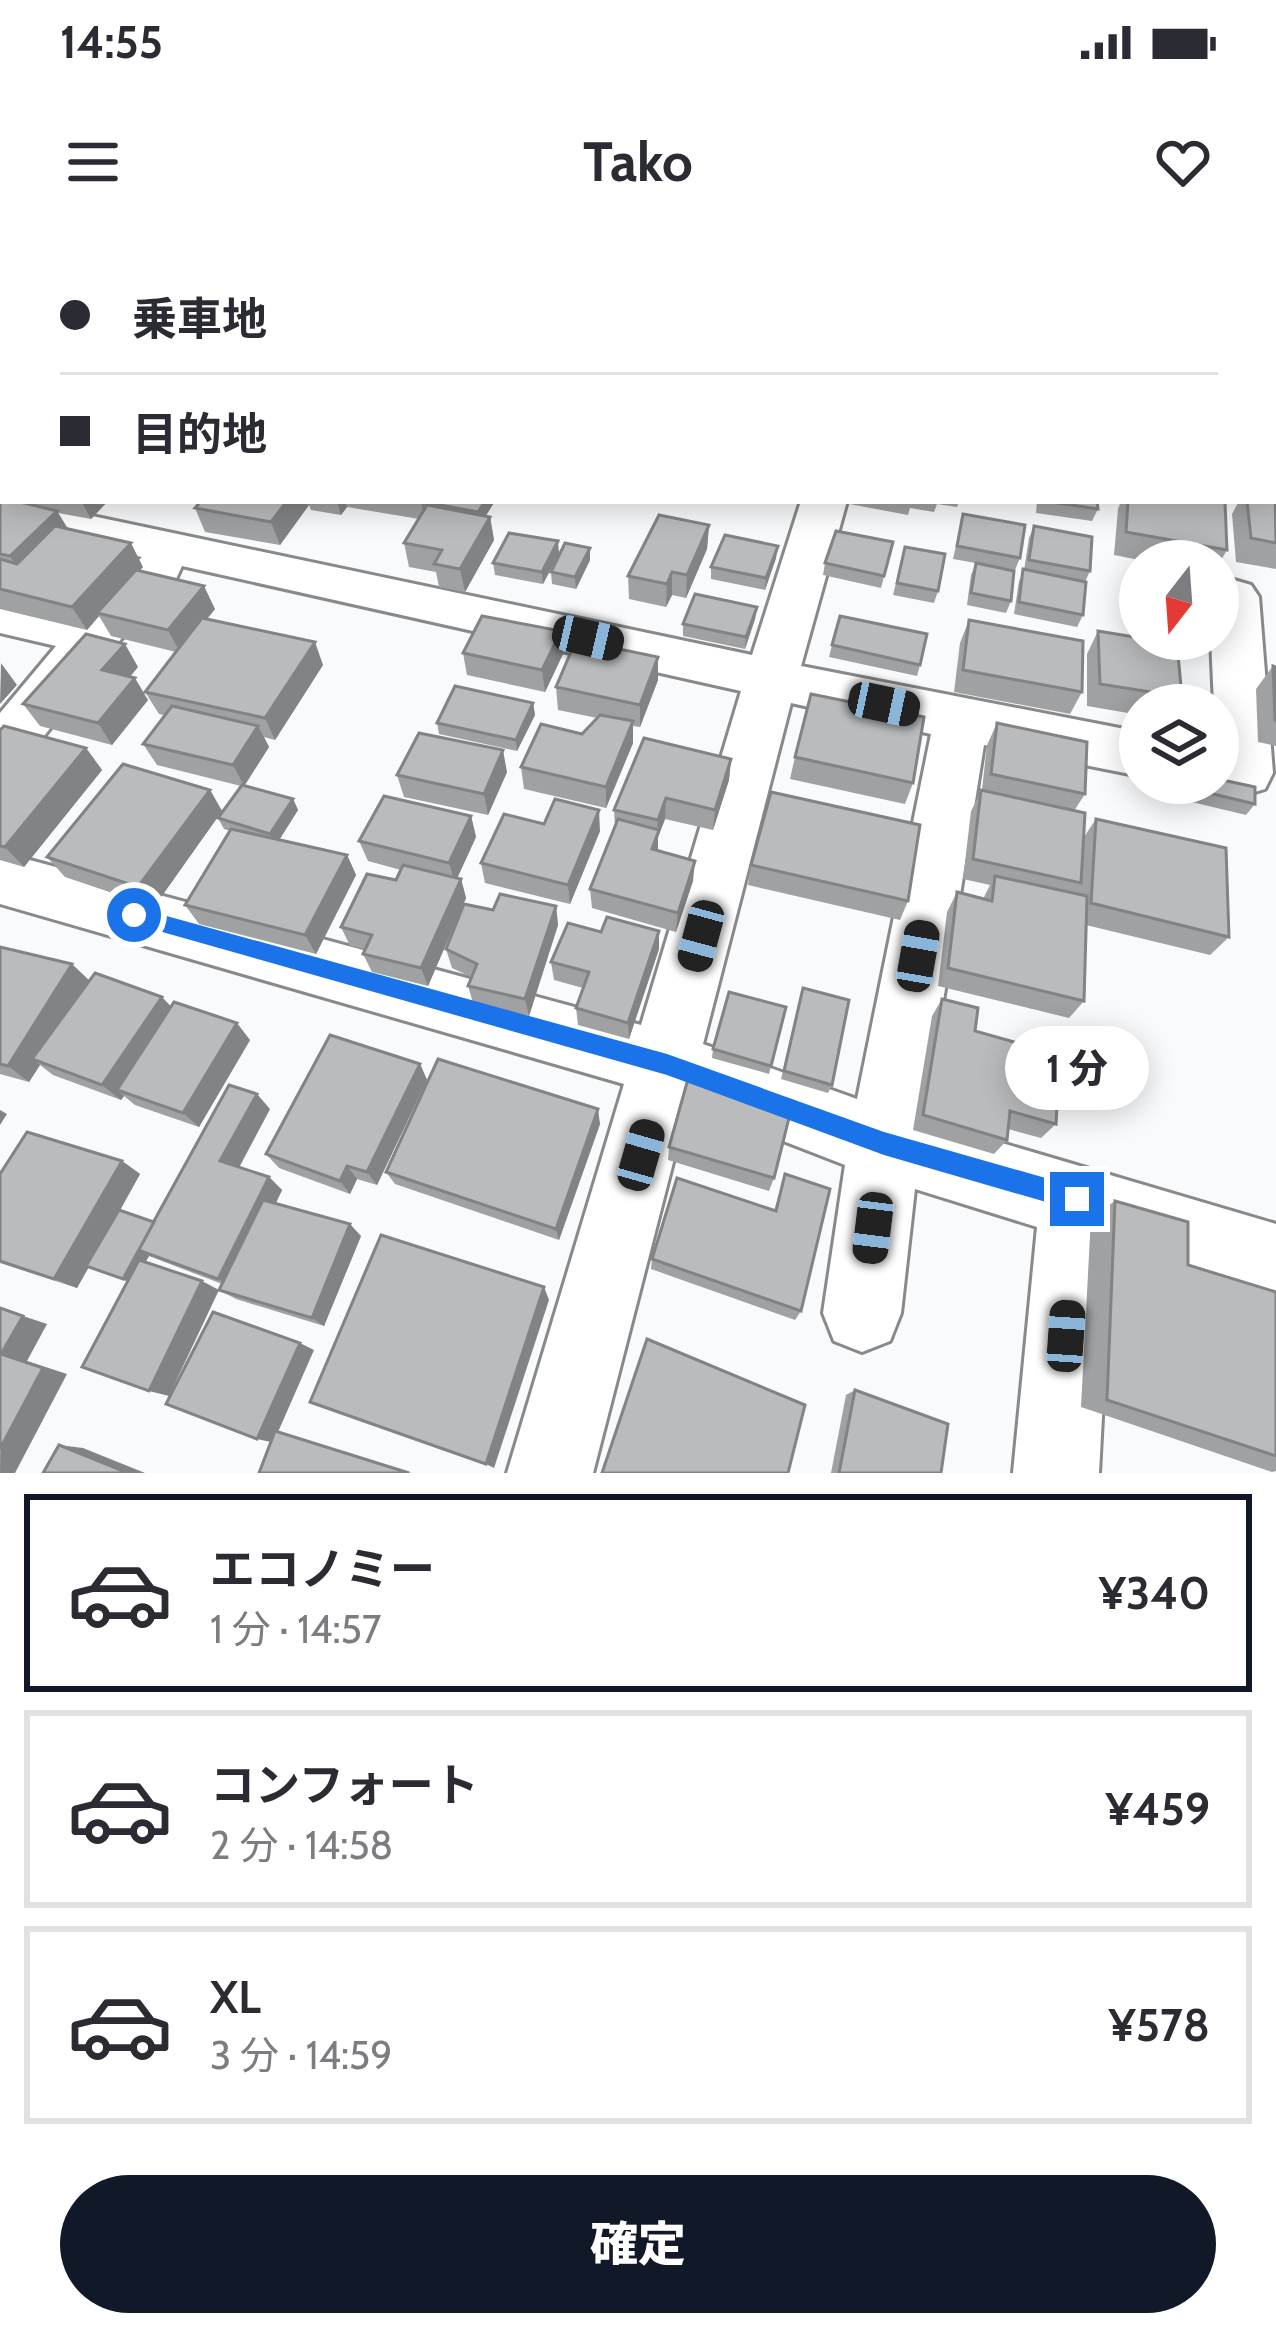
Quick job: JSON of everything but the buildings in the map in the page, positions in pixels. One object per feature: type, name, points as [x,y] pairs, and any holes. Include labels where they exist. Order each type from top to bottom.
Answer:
[{"type":"street","points":[[550,1473],[770,679],[823,504]]},
{"type":"street","points":[[0,511],[961,720],[1119,750]]},
{"type":"street","points":[[0,752],[93,637],[179,547]]},
{"type":"street","points":[[0,616],[93,637]]},
{"type":"street","points":[[1238,660],[1246,774]]},
{"type":"street","points":[[862,1313],[884,1144],[961,720]]},
{"type":"street","points":[[0,878],[667,1064],[884,1144],[1276,1262]]},
{"type":"street","points":[[1056,1473],[1077,1199]]},
{"type":"route","points":[[134,915],[667,1064],[884,1144],[1077,1199]]}]
